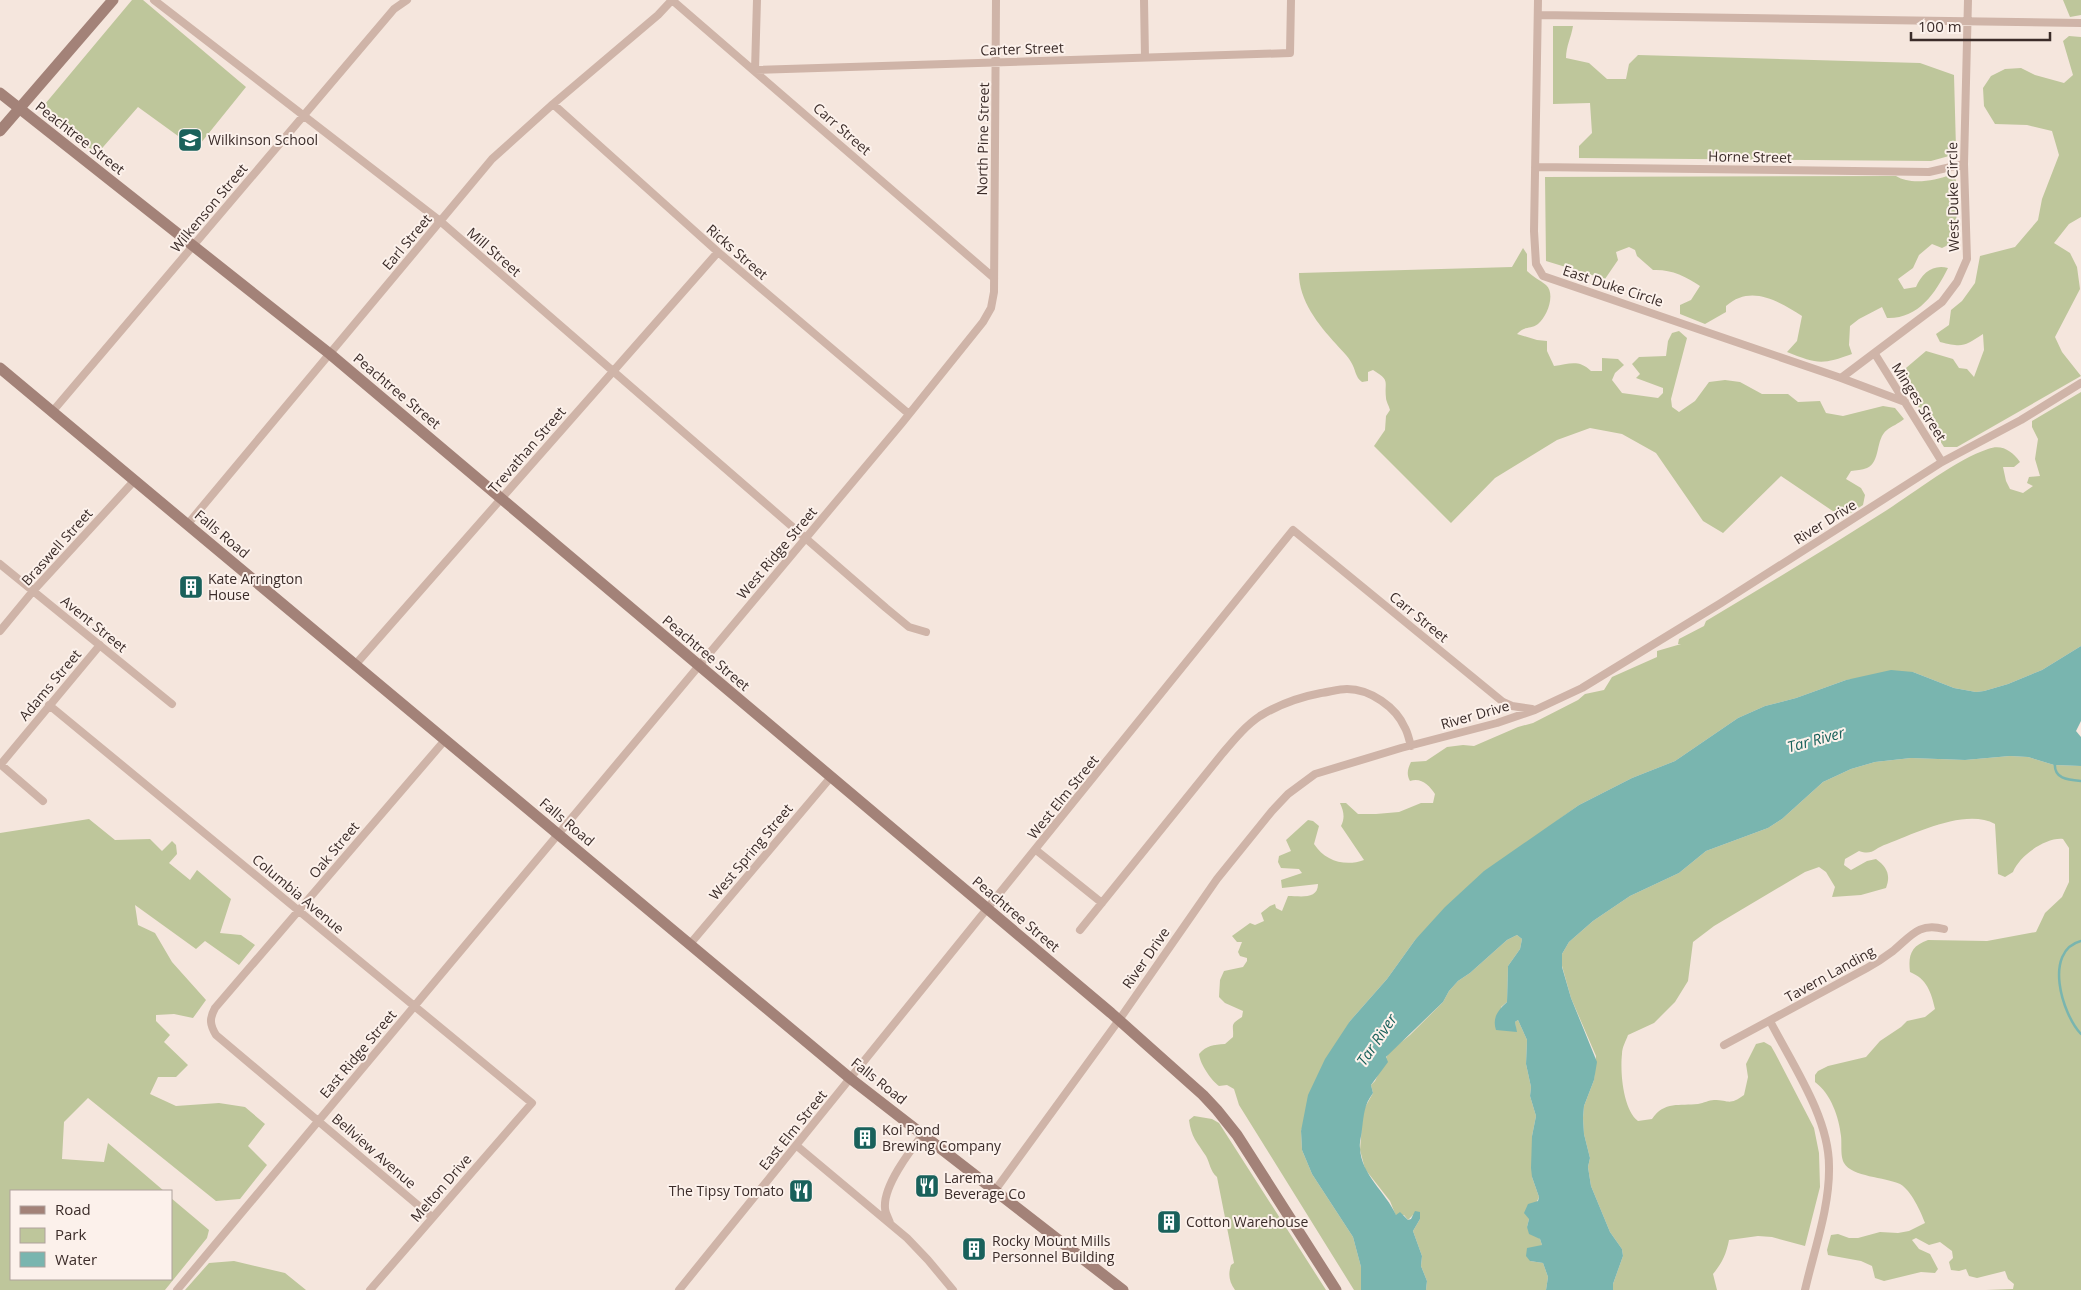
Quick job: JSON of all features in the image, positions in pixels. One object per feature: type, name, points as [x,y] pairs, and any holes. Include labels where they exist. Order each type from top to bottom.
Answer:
[{"type":"main road","points":[[0,131],[113,0]]},
{"type":"main road","name":"Peachtree Street","points":[[0,93],[19,110],[330,354],[698,667],[1118,1020],[1203,1095],[1237,1135],[1336,1290]]},
{"type":"main road","name":"Falls Road","points":[[0,368],[851,1079],[996,1189],[1124,1290]]},
{"type":"street","name":"Mill Street","points":[[154,0],[440,221],[909,627],[926,632]]},
{"type":"street","points":[[391,0],[394,9]]},
{"type":"street","name":"Wilkenson Street","points":[[52,412],[394,9],[407,0]]},
{"type":"street","name":"Carr Street","points":[[672,0],[756,70],[994,278]]},
{"type":"street","name":"Earl Street","points":[[187,525],[492,160],[553,104],[658,15],[672,0]]},
{"type":"street","points":[[756,0],[756,70]]},
{"type":"street","name":"North Pine Street","points":[[994,278],[996,0]]},
{"type":"street","points":[[1144,0],[1145,57]]},
{"type":"street","name":"Carter Street","points":[[756,70],[1290,53],[1291,0]]},
{"type":"street","name":"East Duke Circle","points":[[1538,0],[1535,167],[1536,264],[1543,276],[1841,378],[1905,402]]},
{"type":"street","name":"West Duke Circle","points":[[1875,354],[1942,302],[1957,282],[1966,259],[1964,164],[1968,0]]},
{"type":"street","points":[[1538,16],[2081,23]]},
{"type":"street","name":"Ricks Street","points":[[553,104],[718,252],[909,414]]},
{"type":"street","name":"Horne Street","points":[[1535,167],[1929,172],[1964,164]]},
{"type":"street","name":"Trevathan Street","points":[[355,665],[718,252]]},
{"type":"street","name":"West Ridge Street","points":[[558,834],[909,414],[983,322],[991,308],[994,278]]},
{"type":"street","points":[[1841,378],[1875,354]]},
{"type":"street","name":"Minges Street","points":[[1875,354],[1942,462]]},
{"type":"street","name":"River Drive","points":[[996,1189],[1217,879],[1288,794],[1315,774],[1497,723],[1535,710],[1582,688],[1729,598],[1942,462],[2021,420],[2081,383]]},
{"type":"street","name":"Braswell Street","points":[[0,631],[33,591],[134,481]]},
{"type":"street","name":"Carr Street","points":[[1293,530],[1503,702],[1512,706],[1535,710]]},
{"type":"street","name":"West Elm Street","points":[[851,1079],[1293,530]]},
{"type":"street","name":"Avent Street","points":[[0,564],[172,704]]},
{"type":"street","name":"Adams Street","points":[[0,764],[100,644]]},
{"type":"street","points":[[1080,930],[1222,754],[1240,733],[1260,716],[1310,695],[1348,689],[1364,692],[1381,700],[1401,721],[1406,728],[1411,746]]},
{"type":"street","name":"Columbia Avenue","points":[[49,705],[532,1103]]},
{"type":"street","name":"Oak Street","points":[[210,1025],[210,1016],[215,1008],[444,740]]},
{"type":"street","points":[[0,764],[43,801]]},
{"type":"street","name":"West Spring Street","points":[[690,944],[831,777]]},
{"type":"street","name":"East Ridge Street","points":[[177,1290],[558,834]]},
{"type":"street","points":[[1036,850],[1102,903]]},
{"type":"street","name":"Tavern Landing","points":[[1724,1045],[1887,956],[1919,930],[1927,926],[1944,928]]},
{"type":"street","points":[[1770,1021],[1814,1106],[1821,1125],[1829,1165],[1823,1215],[1805,1290]]},
{"type":"street","name":"Bellview Avenue","points":[[210,1025],[216,1035],[432,1217]]},
{"type":"street","name":"East Elm Street","points":[[680,1290],[851,1079]]},
{"type":"street","name":"Melton Drive","points":[[370,1290],[532,1103]]},
{"type":"street","points":[[890,1223],[885,1208],[888,1193],[904,1158],[923,1134]]},
{"type":"street","points":[[796,1146],[890,1223],[928,1260],[953,1290]]},
{"type":"green space","points":[[132,0],[143,0],[246,87],[196,149],[138,107],[97,154],[40,110]]},
{"type":"green space","points":[[2063,0],[2081,0],[2081,15],[2070,17]]},
{"type":"green space","points":[[1553,26],[1573,26],[1566,58],[1589,63],[1607,79],[1626,79],[1629,64],[1638,55],[1920,63],[1954,75],[1956,149],[1949,156],[1931,161],[1579,158],[1579,146],[1592,133],[1590,103],[1553,104]]},
{"type":"green space","points":[[2069,36],[2081,37],[2081,217],[2069,224],[2054,243],[2070,253],[2077,267],[2080,289],[2055,337],[2062,352],[2081,376],[1957,447],[1944,447],[1910,394],[1906,368],[1926,351],[1953,359],[1959,368],[1967,369],[1974,377],[1984,350],[1983,334],[1963,345],[1954,345],[1940,342],[1936,334],[1949,325],[1951,310],[1962,301],[1975,283],[1980,256],[2015,247],[2038,220],[2042,199],[2059,155],[2052,131],[2027,125],[1995,124],[1984,106],[1983,88],[1991,76],[2005,69],[2021,68],[2035,75],[2064,83],[2073,75],[2063,41]]},
{"type":"green space","points":[[1950,175],[1955,178],[1957,184],[1956,241],[1942,248],[1932,244],[1919,255],[1913,268],[1898,279],[1904,289],[1916,287],[1921,278],[1929,271],[1938,267],[1948,268],[1937,287],[1924,303],[1908,314],[1887,318],[1882,307],[1859,319],[1850,326],[1849,345],[1852,354],[1833,360],[1813,361],[1787,352],[1797,341],[1802,316],[1774,300],[1755,296],[1735,299],[1726,306],[1726,312],[1705,324],[1680,314],[1680,305],[1691,300],[1700,286],[1678,274],[1653,270],[1637,256],[1635,250],[1629,247],[1616,252],[1618,260],[1605,279],[1546,261],[1545,177],[1896,176],[1915,181],[1937,179]]},
{"type":"green space","points":[[1523,248],[1527,254],[1527,271],[1546,285],[1549,289],[1550,299],[1547,311],[1541,321],[1535,326],[1523,329],[1517,334],[1547,341],[1547,351],[1554,366],[1578,364],[1587,367],[1591,371],[1602,371],[1602,358],[1618,359],[1624,365],[1615,373],[1612,380],[1622,393],[1658,398],[1663,393],[1663,388],[1636,378],[1640,374],[1632,364],[1639,357],[1666,356],[1668,341],[1672,333],[1679,331],[1687,338],[1671,399],[1672,407],[1679,412],[1695,401],[1709,382],[1725,380],[1740,382],[1762,394],[1788,394],[1798,402],[1820,401],[1826,413],[1843,416],[1883,406],[1895,408],[1904,419],[1883,434],[1871,465],[1865,469],[1851,471],[1846,479],[1861,488],[1865,495],[1863,505],[1843,518],[1781,476],[1723,533],[1703,521],[1656,453],[1622,434],[1590,428],[1557,440],[1495,478],[1451,523],[1374,446],[1385,430],[1386,416],[1390,410],[1386,399],[1386,382],[1373,370],[1368,372],[1368,381],[1362,382],[1360,380],[1348,358],[1311,312],[1302,293],[1299,273],[1512,267]]},
{"type":"green space","points":[[2081,392],[2081,646],[2042,670],[2008,684],[1984,691],[1976,692],[1954,688],[1913,672],[1846,680],[1796,698],[1765,706],[1738,718],[1675,761],[1632,778],[1579,805],[1558,820],[1415,940],[1387,979],[1350,1021],[1301,1131],[1302,1150],[1312,1174],[1353,1237],[1361,1267],[1361,1290],[1354,1290],[1239,1105],[1234,1089],[1227,1085],[1219,1086],[1209,1076],[1199,1054],[1210,1046],[1225,1044],[1233,1037],[1235,1022],[1242,1017],[1243,1011],[1225,1003],[1219,997],[1220,980],[1224,971],[1243,967],[1247,961],[1247,958],[1240,956],[1238,952],[1242,942],[1237,942],[1232,936],[1250,923],[1255,925],[1264,921],[1261,913],[1270,906],[1275,904],[1276,908],[1282,911],[1288,896],[1308,896],[1315,893],[1317,889],[1318,884],[1282,888],[1281,880],[1302,873],[1299,869],[1281,868],[1278,862],[1279,856],[1291,851],[1286,840],[1308,820],[1313,821],[1319,826],[1314,844],[1324,855],[1336,861],[1350,863],[1364,860],[1341,826],[1344,815],[1340,803],[1346,803],[1358,814],[1376,814],[1399,812],[1421,803],[1433,803],[1435,794],[1427,785],[1418,780],[1410,781],[1408,771],[1411,762],[1426,761],[1447,747],[1474,746],[1518,727],[1533,723],[1578,700],[1585,694],[1604,690],[1612,677],[1657,657],[1657,651],[1681,644],[1678,644],[1679,639],[1704,626],[1706,621],[1887,510],[1963,460],[1988,449],[1998,447],[2006,449],[2020,462],[2014,467],[2003,467],[2006,481],[2010,489],[2023,493],[2033,486],[2027,483],[2029,477],[2040,476],[2035,459],[2038,439],[2032,427],[2032,421]]},
{"type":"green space","points":[[2010,756],[2028,757],[2054,765],[2081,766],[2081,1290],[1986,1290],[2013,1289],[2014,1284],[2008,1279],[2005,1271],[1977,1278],[1969,1276],[1966,1269],[1959,1271],[1951,1270],[1949,1262],[1953,1258],[1952,1251],[1940,1242],[1929,1245],[1916,1238],[1912,1240],[1919,1249],[1930,1254],[1938,1269],[1935,1273],[1921,1272],[1884,1281],[1875,1278],[1872,1266],[1861,1261],[1828,1255],[1827,1250],[1831,1235],[1838,1234],[1849,1238],[1858,1238],[1880,1232],[1898,1233],[1909,1231],[1925,1223],[1908,1191],[1900,1184],[1861,1174],[1848,1168],[1844,1163],[1840,1129],[1836,1114],[1830,1099],[1815,1082],[1815,1075],[1818,1071],[1828,1066],[1866,1057],[1880,1041],[1907,1021],[1925,1017],[1935,1009],[1932,997],[1924,982],[1921,978],[1910,972],[1910,956],[1914,948],[1928,940],[1987,941],[2036,932],[2045,913],[2062,897],[2069,882],[2069,848],[2063,839],[2056,839],[2041,844],[2027,854],[2013,872],[2005,877],[1998,874],[1995,824],[1983,820],[1970,819],[1941,824],[1871,852],[1859,851],[1845,859],[1844,865],[1851,870],[1867,861],[1876,859],[1887,872],[1886,888],[1861,895],[1832,897],[1835,887],[1826,872],[1819,867],[1805,872],[1714,926],[1693,942],[1688,981],[1675,1002],[1654,1023],[1628,1035],[1624,1044],[1621,1062],[1622,1080],[1629,1108],[1638,1121],[1652,1119],[1662,1109],[1673,1105],[1698,1104],[1712,1100],[1729,1102],[1735,1100],[1744,1095],[1748,1077],[1746,1064],[1756,1044],[1764,1042],[1771,1046],[1814,1128],[1819,1153],[1820,1187],[1805,1246],[1772,1237],[1758,1236],[1729,1240],[1723,1258],[1713,1274],[1717,1290],[1613,1290],[1613,1284],[1623,1256],[1622,1249],[1610,1232],[1591,1186],[1588,1167],[1590,1158],[1584,1134],[1583,1118],[1584,1106],[1594,1080],[1596,1056],[1571,998],[1562,966],[1562,954],[1569,942],[1593,921],[1630,896],[1679,873],[1706,851],[1768,828],[1782,819],[1823,782],[1851,769],[1875,762],[1911,758],[1965,760]]},
{"type":"green space","points":[[89,819],[115,840],[150,839],[162,851],[172,841],[176,845],[177,854],[169,863],[190,880],[197,870],[231,899],[220,933],[241,935],[255,945],[239,965],[205,941],[196,949],[135,905],[138,925],[155,933],[172,962],[206,1000],[193,1018],[174,1014],[156,1015],[156,1021],[170,1035],[164,1042],[188,1065],[176,1077],[158,1077],[150,1094],[176,1106],[219,1103],[245,1107],[265,1124],[248,1146],[267,1165],[240,1199],[216,1201],[88,1098],[64,1122],[62,1159],[104,1162],[108,1143],[163,1190],[10,1190],[10,1280],[172,1280],[172,1199],[209,1230],[207,1238],[165,1290],[0,1290],[0,833]]},
{"type":"green space","points":[[1517,935],[1522,939],[1520,949],[1508,966],[1507,1002],[1501,1007],[1516,1032],[1515,1022],[1518,1020],[1527,1040],[1526,1064],[1531,1087],[1530,1096],[1536,1116],[1532,1136],[1532,1177],[1539,1197],[1527,1227],[1540,1239],[1542,1245],[1530,1261],[1543,1263],[1548,1277],[1546,1290],[1426,1290],[1427,1281],[1421,1266],[1422,1256],[1413,1231],[1420,1219],[1413,1215],[1408,1220],[1404,1215],[1396,1216],[1390,1201],[1365,1169],[1360,1150],[1363,1111],[1373,1093],[1371,1085],[1375,1081],[1389,1052],[1410,1035],[1443,1002],[1449,991],[1458,981],[1470,973],[1507,940]]},
{"type":"green space","points":[[1194,1116],[1212,1119],[1219,1123],[1326,1290],[1235,1290],[1230,1278],[1231,1265],[1234,1263],[1217,1177],[1191,1131],[1189,1120]]},
{"type":"green space","points":[[234,1261],[285,1273],[306,1290],[185,1290],[209,1263]]},
{"type":"water","name":"Tar River","points":[[2081,646],[2081,721],[2076,731],[2081,737],[2081,766],[2054,765],[2028,757],[2010,756],[1965,760],[1911,758],[1875,762],[1851,769],[1823,782],[1782,819],[1768,828],[1706,851],[1679,873],[1630,896],[1593,921],[1569,942],[1562,954],[1562,967],[1571,998],[1597,1062],[1594,1080],[1584,1106],[1583,1118],[1584,1134],[1590,1158],[1588,1167],[1591,1186],[1610,1232],[1622,1249],[1623,1256],[1613,1284],[1613,1290],[1546,1290],[1548,1277],[1543,1263],[1530,1261],[1526,1256],[1527,1248],[1542,1245],[1540,1239],[1529,1234],[1527,1227],[1529,1219],[1524,1213],[1528,1204],[1538,1201],[1539,1197],[1531,1168],[1532,1136],[1536,1116],[1530,1096],[1531,1087],[1526,1064],[1527,1040],[1518,1020],[1515,1022],[1517,1032],[1496,1030],[1495,1026],[1495,1018],[1507,1002],[1508,966],[1520,949],[1522,939],[1517,935],[1507,940],[1470,973],[1458,981],[1449,991],[1443,1002],[1386,1057],[1388,1062],[1371,1085],[1373,1093],[1365,1110],[1360,1140],[1361,1158],[1369,1175],[1396,1215],[1400,1212],[1408,1220],[1411,1219],[1415,1211],[1420,1212],[1420,1219],[1413,1231],[1422,1256],[1421,1266],[1427,1281],[1426,1290],[1361,1290],[1361,1267],[1353,1237],[1312,1174],[1302,1150],[1301,1131],[1308,1095],[1325,1059],[1350,1021],[1387,979],[1415,940],[1445,907],[1484,871],[1579,805],[1632,778],[1675,761],[1738,718],[1765,706],[1796,698],[1846,680],[1891,670],[1913,672],[1954,688],[1976,692],[1984,691],[2008,684],[2042,670]]},
{"type":"waterway","points":[[2055,762],[2056,772],[2062,778],[2081,781]]},
{"type":"waterway","points":[[2081,941],[2069,947],[2062,957],[2059,970],[2063,998],[2074,1025],[2081,1034]]},
{"type":"place","name":"Wilkinson School","points":[[190,140]]},
{"type":"place","name":"Kate Arrington House","points":[[191,587]]},
{"type":"place","name":"Koi Pond Brewing Company","points":[[865,1138]]},
{"type":"place","name":"Larema Beverage Co","points":[[927,1186]]},
{"type":"place","name":"The Tipsy Tomato","points":[[801,1191]]},
{"type":"place","name":"Cotton Warehouse","points":[[1169,1222]]},
{"type":"place","name":"Rocky Mount Mills Personnel Building","points":[[974,1249]]}]
